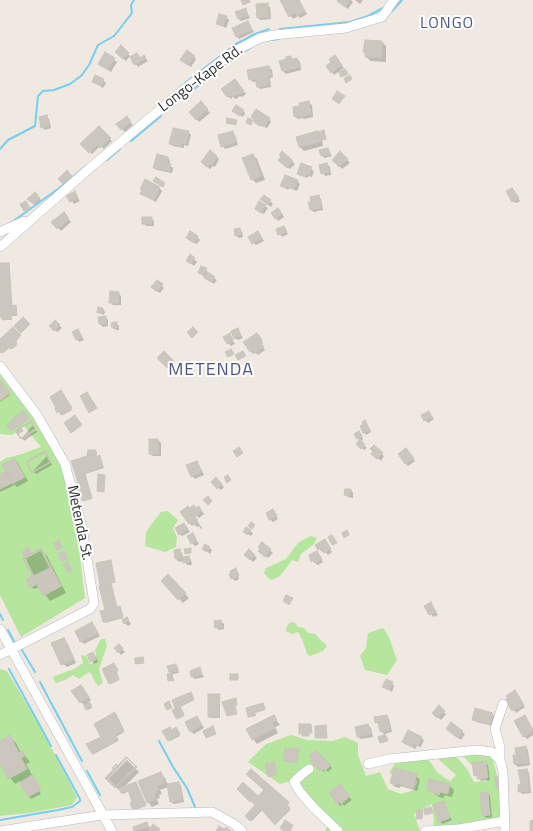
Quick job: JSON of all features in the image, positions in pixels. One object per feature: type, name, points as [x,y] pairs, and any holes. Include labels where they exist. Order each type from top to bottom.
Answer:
[{"type":"street","name":"Longo-Kape Rd.","points":[[34,216],[182,91],[234,52],[260,38],[274,34],[346,28],[382,17],[394,0]]},
{"type":"street","points":[[0,232],[34,216]]},
{"type":"street","points":[[0,248],[34,216]]},
{"type":"street","name":"Metenda St.","points":[[0,366],[37,415],[65,464],[82,528],[94,603],[90,609],[10,649]]},
{"type":"street","points":[[0,629],[112,831]]},
{"type":"street","points":[[0,655],[10,649]]},
{"type":"street","points":[[503,704],[495,729],[500,746],[500,760],[503,771],[505,831]]},
{"type":"street","points":[[368,764],[389,759],[477,750],[492,752],[500,760]]},
{"type":"street","points":[[309,769],[294,782],[314,808],[338,831]]},
{"type":"street","points":[[0,831],[102,815],[212,812],[234,824],[242,831]]},
{"type":"street","points":[[425,831],[459,829],[505,821]]},
{"type":"green space","points":[[0,370],[24,400],[60,464],[70,496],[85,598],[21,637],[0,595],[0,462],[6,458],[41,447],[24,426],[12,435],[0,434]]},
{"type":"green space","points":[[168,511],[178,520],[173,528],[177,537],[176,547],[165,552],[145,546],[146,533],[150,526],[161,512]]},
{"type":"green space","points":[[310,536],[317,538],[314,544],[301,554],[298,562],[292,560],[280,576],[272,580],[268,578],[264,573],[266,568],[286,559],[298,543]]},
{"type":"green space","points":[[291,622],[295,623],[298,627],[304,628],[308,633],[315,634],[327,646],[323,651],[310,656],[307,654],[298,632],[292,634],[286,631],[287,626]]},
{"type":"green space","points":[[383,628],[389,637],[397,660],[387,675],[365,670],[360,656],[366,648],[368,633]]},
{"type":"green space","points":[[101,639],[105,639],[107,646],[99,669],[103,683],[98,686],[89,672],[79,679],[73,675],[56,683],[53,678],[55,676],[74,669],[83,663],[81,655],[86,656],[90,664],[93,663],[96,655],[95,650]]},
{"type":"green space","points":[[0,669],[7,671],[42,730],[77,797],[72,805],[0,816]]},
{"type":"green space","points":[[291,735],[307,740],[333,741],[345,737],[358,743],[358,755],[366,776],[380,772],[388,789],[401,794],[414,790],[418,781],[389,773],[396,762],[428,759],[438,773],[450,781],[456,775],[437,758],[455,755],[467,769],[474,782],[487,781],[462,755],[468,753],[492,756],[501,791],[501,819],[477,823],[433,826],[432,804],[414,814],[420,831],[344,831],[338,825],[339,831],[325,831],[327,826],[290,781],[280,784],[248,762],[266,744]]},
{"type":"building","points":[[241,0],[249,0],[250,2],[243,5]]},
{"type":"building","points":[[280,0],[299,0],[305,11],[297,16],[295,13],[289,17]]},
{"type":"building","points":[[338,0],[350,0],[345,7]]},
{"type":"building","points":[[268,3],[269,17],[257,18],[256,4]]},
{"type":"building","points":[[246,8],[248,16],[238,19],[235,12]]},
{"type":"building","points":[[219,14],[227,16],[223,26],[216,24]]},
{"type":"building","points":[[248,21],[252,30],[236,37],[232,28]]},
{"type":"building","points":[[365,40],[382,41],[382,58],[365,57],[365,52],[363,52]]},
{"type":"building","points":[[121,45],[129,53],[123,59],[115,52]]},
{"type":"building","points":[[187,50],[195,56],[188,65],[180,60]]},
{"type":"building","points":[[105,52],[115,58],[108,70],[98,64]]},
{"type":"building","points":[[137,53],[140,58],[144,55],[146,58],[134,65],[130,57]]},
{"type":"building","points":[[335,55],[342,65],[331,73],[326,66],[331,62],[329,59]]},
{"type":"building","points":[[291,56],[291,59],[297,58],[300,67],[282,71],[279,61]]},
{"type":"building","points":[[269,66],[271,75],[268,76],[269,85],[257,87],[255,79],[249,80],[247,70]]},
{"type":"building","points":[[345,69],[348,74],[341,77],[339,72]]},
{"type":"building","points":[[95,75],[104,79],[101,86],[92,82]]},
{"type":"building","points":[[350,75],[352,79],[346,83],[344,78]]},
{"type":"building","points":[[235,79],[244,91],[238,95],[227,97],[221,89]]},
{"type":"building","points":[[337,91],[345,96],[339,104],[332,99]]},
{"type":"building","points":[[201,101],[208,109],[196,120],[189,112]]},
{"type":"building","points":[[309,101],[311,114],[294,117],[293,107],[300,106],[299,103]]},
{"type":"building","points":[[236,105],[244,110],[240,116],[232,111]]},
{"type":"building","points":[[256,109],[270,118],[264,127],[261,124],[259,126],[251,117]]},
{"type":"building","points":[[47,115],[49,126],[41,128],[39,117]]},
{"type":"building","points":[[127,116],[131,122],[121,130],[116,124]]},
{"type":"building","points":[[227,118],[237,120],[236,125],[226,123]]},
{"type":"building","points":[[248,118],[253,120],[251,125],[246,123]]},
{"type":"building","points":[[99,126],[111,138],[100,148],[97,145],[89,153],[80,144]]},
{"type":"building","points":[[173,128],[189,131],[186,144],[182,143],[181,146],[169,144]]},
{"type":"building","points":[[324,130],[326,139],[320,140],[318,132]]},
{"type":"building","points":[[233,131],[236,142],[221,147],[218,135]]},
{"type":"building","points":[[317,131],[320,142],[299,147],[296,137]]},
{"type":"building","points":[[328,148],[330,154],[321,156],[319,150]]},
{"type":"building","points":[[210,150],[217,156],[212,165],[210,164],[207,167],[201,162]]},
{"type":"building","points":[[282,151],[293,161],[287,168],[278,160],[281,157],[279,155]]},
{"type":"building","points":[[340,151],[348,159],[339,167],[332,160]]},
{"type":"building","points":[[157,154],[168,157],[167,163],[171,164],[169,171],[153,168]]},
{"type":"building","points":[[253,154],[261,176],[251,180],[242,158]]},
{"type":"building","points":[[301,163],[312,167],[309,175],[306,174],[305,177],[297,174]]},
{"type":"building","points":[[327,163],[329,172],[321,174],[319,165]]},
{"type":"building","points":[[67,170],[72,176],[63,184],[58,179]]},
{"type":"building","points":[[285,175],[298,180],[294,189],[280,186]]},
{"type":"building","points":[[156,177],[165,183],[163,187],[153,181]]},
{"type":"building","points":[[145,179],[160,187],[154,200],[140,194],[142,190],[140,189]]},
{"type":"building","points":[[512,188],[519,198],[512,202],[506,191]]},
{"type":"building","points":[[75,191],[78,198],[70,202],[66,196]]},
{"type":"building","points":[[35,192],[40,198],[33,204],[27,199]]},
{"type":"building","points":[[264,195],[271,200],[268,205],[260,199]]},
{"type":"building","points":[[319,195],[321,208],[310,210],[308,202],[311,202],[310,197]]},
{"type":"building","points":[[26,201],[30,208],[24,211],[20,204]]},
{"type":"building","points":[[259,201],[266,205],[261,213],[255,209]]},
{"type":"building","points":[[278,208],[282,214],[275,219],[271,213]]},
{"type":"building","points":[[64,212],[69,219],[57,229],[51,222]]},
{"type":"building","points":[[142,217],[152,217],[152,224],[142,224]]},
{"type":"building","points":[[284,226],[287,232],[278,235],[276,229]]},
{"type":"building","points":[[240,228],[241,235],[235,236],[234,229]]},
{"type":"building","points":[[190,231],[198,236],[194,243],[186,238]]},
{"type":"building","points":[[258,231],[262,238],[252,244],[248,237]]},
{"type":"building","points":[[190,254],[195,258],[191,264],[186,261]]},
{"type":"building","points":[[0,263],[9,263],[12,306],[16,305],[17,315],[11,315],[11,319],[2,320],[2,317],[0,317]]},
{"type":"building","points":[[201,266],[207,268],[204,275],[198,273]]},
{"type":"building","points":[[208,272],[215,277],[211,282],[204,278]]},
{"type":"building","points":[[157,280],[163,284],[157,292],[151,287]]},
{"type":"building","points":[[110,291],[119,292],[118,303],[109,303]]},
{"type":"building","points":[[98,307],[103,308],[102,313],[97,313]]},
{"type":"building","points":[[106,316],[106,324],[99,324],[98,317]]},
{"type":"building","points":[[23,317],[30,324],[21,333],[14,326]]},
{"type":"building","points":[[55,320],[60,325],[54,331],[49,326]]},
{"type":"building","points":[[117,322],[117,328],[112,328],[111,323]]},
{"type":"building","points":[[13,327],[21,335],[15,340],[17,343],[11,349],[8,347],[2,353],[0,352],[0,339]]},
{"type":"building","points":[[193,327],[198,332],[192,338],[187,332]]},
{"type":"building","points":[[238,328],[241,335],[234,339],[231,331]]},
{"type":"building","points":[[78,329],[82,337],[76,340],[72,332]]},
{"type":"building","points":[[230,333],[233,341],[227,344],[223,337]]},
{"type":"building","points":[[257,333],[264,347],[255,353],[253,350],[250,352],[243,342]]},
{"type":"building","points":[[231,349],[234,354],[228,357],[225,352]]},
{"type":"building","points":[[164,351],[174,361],[167,368],[157,358]]},
{"type":"building","points":[[243,351],[246,356],[238,360],[235,355]]},
{"type":"building","points":[[0,380],[10,393],[0,401]]},
{"type":"building","points":[[61,390],[72,408],[61,415],[59,411],[57,413],[50,397]]},
{"type":"building","points":[[87,392],[97,408],[89,413],[80,396]]},
{"type":"building","points":[[23,411],[29,418],[18,427],[12,419]]},
{"type":"building","points":[[429,411],[432,417],[424,421],[421,415]]},
{"type":"building","points":[[75,415],[82,425],[71,433],[64,423]]},
{"type":"building","points":[[365,420],[370,430],[363,433],[360,426],[363,425],[362,422]]},
{"type":"building","points":[[12,421],[17,427],[11,431],[7,425]]},
{"type":"building","points":[[31,421],[36,430],[21,439],[15,431]]},
{"type":"building","points":[[31,422],[35,429],[21,438],[18,434],[23,431],[21,428]]},
{"type":"building","points":[[359,431],[362,436],[357,439],[354,434]]},
{"type":"building","points":[[149,439],[158,439],[159,454],[149,454]]},
{"type":"building","points":[[360,439],[365,445],[361,449],[356,444]]},
{"type":"building","points":[[374,445],[383,453],[377,459],[371,454],[373,451],[370,449]]},
{"type":"building","points":[[239,447],[243,453],[237,457],[233,451]]},
{"type":"building","points":[[406,448],[414,458],[405,464],[398,454]]},
{"type":"building","points":[[88,450],[96,450],[95,457],[100,455],[103,467],[76,476],[71,461],[87,456]]},
{"type":"building","points":[[45,451],[51,462],[32,473],[26,462]]},
{"type":"building","points":[[45,452],[50,462],[32,472],[27,462]]},
{"type":"building","points":[[14,458],[25,477],[12,484],[2,465]]},
{"type":"building","points":[[197,461],[202,472],[191,477],[186,465]]},
{"type":"building","points":[[6,471],[12,483],[0,489],[0,474]]},
{"type":"building","points":[[85,474],[92,498],[82,501],[76,476]]},
{"type":"building","points":[[98,474],[105,475],[104,492],[97,491]]},
{"type":"building","points":[[228,475],[231,480],[227,483],[224,477]]},
{"type":"building","points":[[216,477],[222,484],[217,489],[211,482]]},
{"type":"building","points":[[345,489],[351,489],[350,496],[344,495]]},
{"type":"building","points":[[208,496],[212,501],[208,505],[203,500]]},
{"type":"building","points":[[194,505],[196,508],[199,506],[202,512],[195,516],[190,508]]},
{"type":"building","points":[[188,506],[197,519],[197,523],[194,525],[191,522],[189,524],[180,512]]},
{"type":"building","points":[[273,509],[277,516],[269,520],[266,513]]},
{"type":"building","points":[[251,522],[255,525],[252,529],[248,526]]},
{"type":"building","points":[[184,523],[188,529],[179,535],[175,528]]},
{"type":"building","points":[[246,527],[251,530],[248,535],[243,532]]},
{"type":"building","points":[[347,530],[349,535],[344,538],[342,533]]},
{"type":"building","points":[[193,533],[197,541],[191,544],[187,536]]},
{"type":"building","points":[[332,535],[337,543],[332,545],[328,537]]},
{"type":"building","points":[[325,539],[331,549],[324,553],[321,548],[318,550],[315,545]]},
{"type":"building","points":[[59,540],[62,547],[57,550],[53,543]]},
{"type":"building","points":[[262,542],[271,549],[265,557],[258,551],[260,549],[258,547]]},
{"type":"building","points":[[205,544],[210,547],[207,552],[202,549]]},
{"type":"building","points":[[28,548],[31,553],[24,556],[22,552]]},
{"type":"building","points":[[41,548],[61,586],[43,596],[23,558]]},
{"type":"building","points":[[191,548],[191,553],[185,554],[184,549]]},
{"type":"building","points":[[41,549],[51,568],[33,577],[23,559]]},
{"type":"building","points":[[41,549],[51,568],[33,577],[23,559]]},
{"type":"building","points":[[41,549],[51,568],[33,577],[23,559]]},
{"type":"building","points":[[180,549],[181,559],[175,559],[174,550]]},
{"type":"building","points":[[249,549],[255,555],[250,560],[244,555]]},
{"type":"building","points":[[41,550],[50,568],[34,576],[24,559]]},
{"type":"building","points":[[41,550],[50,568],[34,576],[24,559]]},
{"type":"building","points":[[64,551],[68,558],[62,561],[58,554]]},
{"type":"building","points":[[317,551],[322,559],[315,563],[313,560],[311,562],[309,555]]},
{"type":"building","points":[[189,556],[190,562],[183,563],[183,557]]},
{"type":"building","points":[[111,560],[115,582],[100,585],[96,563]]},
{"type":"building","points":[[67,561],[72,570],[68,572],[63,564]]},
{"type":"building","points":[[51,568],[54,573],[36,582],[33,577]]},
{"type":"building","points":[[51,568],[54,573],[36,582],[33,577]]},
{"type":"building","points":[[236,568],[239,576],[231,579],[230,571]]},
{"type":"building","points":[[54,573],[61,586],[43,595],[36,582]]},
{"type":"building","points":[[54,573],[61,586],[43,595],[36,582]]},
{"type":"building","points":[[54,573],[61,586],[43,595],[36,582]]},
{"type":"building","points":[[54,574],[60,586],[44,595],[37,582]]},
{"type":"building","points":[[54,574],[60,586],[44,595],[37,582]]},
{"type":"building","points":[[54,574],[60,586],[44,595],[37,582]]},
{"type":"building","points":[[168,574],[186,593],[178,600],[161,581]]},
{"type":"building","points":[[32,576],[37,584],[30,588],[26,579]]},
{"type":"building","points":[[111,583],[117,607],[120,606],[123,617],[103,622],[100,611],[105,610],[99,586]]},
{"type":"building","points":[[286,595],[293,598],[289,605],[283,601]]},
{"type":"building","points":[[431,602],[436,612],[429,615],[424,606]]},
{"type":"building","points":[[127,617],[129,620],[124,624],[122,620]]},
{"type":"building","points":[[221,620],[222,627],[215,628],[214,621]]},
{"type":"building","points":[[92,622],[98,633],[80,642],[75,631]]},
{"type":"building","points":[[64,638],[73,659],[61,664],[52,644]]},
{"type":"building","points":[[64,638],[74,659],[61,665],[51,643]]},
{"type":"building","points":[[64,638],[73,659],[61,664],[52,644]]},
{"type":"building","points":[[119,644],[123,648],[118,653],[114,648]]},
{"type":"building","points":[[93,652],[97,659],[90,662],[87,655]]},
{"type":"building","points":[[143,657],[144,663],[135,664],[135,658]]},
{"type":"building","points":[[114,663],[118,670],[116,671],[119,679],[109,684],[102,669]]},
{"type":"building","points":[[176,664],[177,671],[169,672],[167,666]]},
{"type":"building","points":[[200,667],[202,675],[191,677],[190,671]]},
{"type":"building","points":[[172,673],[173,680],[168,681],[167,674]]},
{"type":"building","points":[[230,674],[238,674],[238,680],[230,680]]},
{"type":"building","points":[[386,679],[393,682],[389,690],[382,687]]},
{"type":"building","points":[[81,685],[89,697],[80,703],[71,691]]},
{"type":"building","points":[[515,690],[524,705],[512,711],[505,700],[508,699],[506,696]]},
{"type":"building","points":[[191,692],[194,699],[175,708],[172,700]]},
{"type":"building","points":[[208,694],[220,694],[219,717],[208,717]]},
{"type":"building","points":[[236,698],[237,714],[227,716],[222,702]]},
{"type":"building","points":[[169,701],[172,708],[167,710],[164,704]]},
{"type":"building","points":[[89,702],[92,706],[86,710],[84,706]]},
{"type":"building","points":[[263,703],[265,709],[254,712],[255,715],[248,717],[246,708]]},
{"type":"building","points":[[439,705],[445,711],[437,718],[432,713]]},
{"type":"building","points":[[180,706],[184,715],[176,719],[172,710]]},
{"type":"building","points":[[475,708],[493,713],[490,724],[472,720]]},
{"type":"building","points":[[115,712],[124,731],[116,735],[118,740],[92,754],[86,744],[101,737],[94,724]]},
{"type":"building","points":[[274,715],[277,720],[272,723],[275,728],[252,740],[246,729]]},
{"type":"building","points":[[387,715],[390,730],[380,732],[378,722],[375,723],[374,717]]},
{"type":"building","points":[[525,715],[533,731],[523,737],[514,721]]},
{"type":"building","points":[[197,716],[202,725],[190,732],[185,722]]},
{"type":"building","points":[[451,722],[463,731],[458,738],[446,729]]},
{"type":"building","points":[[299,724],[311,724],[312,733],[309,733],[309,736],[302,736],[302,733],[299,734]]},
{"type":"building","points":[[368,724],[371,734],[357,737],[355,727]]},
{"type":"building","points":[[326,725],[327,738],[315,738],[315,726]]},
{"type":"building","points":[[213,726],[216,734],[206,738],[203,731]]},
{"type":"building","points":[[170,727],[171,730],[176,727],[180,734],[168,741],[162,731]]},
{"type":"building","points":[[408,730],[422,737],[418,746],[414,744],[412,747],[402,742]]},
{"type":"building","points":[[385,734],[388,740],[380,743],[378,737]]},
{"type":"building","points":[[10,735],[19,753],[23,751],[25,756],[21,758],[27,769],[8,779],[0,764],[0,741]]},
{"type":"building","points":[[526,746],[528,763],[514,764],[513,755],[516,755],[515,748]]},
{"type":"building","points":[[285,748],[299,749],[297,763],[283,761]]},
{"type":"building","points":[[316,750],[331,765],[325,771],[322,769],[320,771],[310,761],[312,759],[309,756]]},
{"type":"building","points":[[126,757],[137,767],[115,788],[105,778]]},
{"type":"building","points":[[126,757],[107,779],[114,770],[112,768],[116,764],[118,766]]},
{"type":"building","points":[[127,758],[136,766],[115,787],[107,779],[115,770],[113,768],[116,765],[118,767]]},
{"type":"building","points":[[486,761],[488,778],[477,779],[477,775],[474,776],[472,763]]},
{"type":"building","points":[[274,762],[277,775],[268,777],[265,764]]},
{"type":"building","points":[[394,768],[417,774],[413,788],[390,783]]},
{"type":"building","points":[[251,769],[289,802],[287,805],[290,808],[275,825],[261,809],[250,821],[245,816],[255,805],[237,789],[243,782],[258,796],[264,790],[246,774]]},
{"type":"building","points":[[527,769],[529,791],[518,792],[518,785],[521,784],[518,770]]},
{"type":"building","points":[[161,772],[165,783],[157,786],[157,793],[154,794],[156,799],[147,803],[138,781]]},
{"type":"building","points":[[33,775],[41,790],[39,791],[31,776]]},
{"type":"building","points":[[31,776],[39,791],[28,797],[19,783]]},
{"type":"building","points":[[495,777],[499,777],[500,788],[496,789]]},
{"type":"building","points":[[429,779],[450,784],[448,794],[440,792],[439,795],[427,790]]},
{"type":"building","points":[[136,782],[146,805],[133,810],[128,790],[121,793],[119,788]]},
{"type":"building","points":[[179,782],[182,800],[170,802],[167,784]]},
{"type":"building","points":[[340,784],[350,796],[341,804],[340,802],[337,804],[329,793]]},
{"type":"building","points":[[488,792],[490,815],[482,816],[480,793]]},
{"type":"building","points":[[444,801],[450,818],[439,822],[433,805]]},
{"type":"building","points":[[431,807],[433,813],[425,815],[424,809]]},
{"type":"building","points":[[417,810],[423,810],[422,819],[416,819]]},
{"type":"building","points":[[285,820],[293,825],[290,831],[284,831],[280,828]]},
{"type":"building","points":[[533,820],[533,831],[530,831],[530,821]]},
{"type":"building","points":[[147,822],[148,827],[134,831],[133,827]]},
{"type":"building","points":[[153,824],[160,829],[158,831],[148,831]]},
{"type":"building","points":[[219,826],[224,829],[226,827],[231,831],[216,831]]},
{"type":"waterway","points":[[0,149],[8,140],[35,126],[38,96],[43,91],[54,90],[70,84],[81,76],[89,65],[98,45],[114,36],[132,13],[131,5],[134,0]]},
{"type":"waterway","points":[[392,11],[402,0]]},
{"type":"waterway","points":[[280,29],[350,22],[368,16],[383,8]]},
{"type":"waterway","points":[[185,83],[236,44],[269,29]]},
{"type":"waterway","points":[[272,40],[279,39]]},
{"type":"waterway","points":[[223,66],[250,48]]},
{"type":"waterway","points":[[188,94],[219,69]]},
{"type":"waterway","points":[[165,112],[184,97]]},
{"type":"waterway","points":[[131,141],[161,116]]},
{"type":"waterway","points":[[107,160],[120,149]]},
{"type":"waterway","points":[[12,222],[86,166]]},
{"type":"waterway","points":[[0,614],[3,620]]},
{"type":"waterway","points":[[8,630],[14,641]]},
{"type":"waterway","points":[[22,650],[35,672]]},
{"type":"waterway","points":[[9,669],[51,746]]},
{"type":"waterway","points":[[40,682],[82,761]]},
{"type":"waterway","points":[[159,741],[187,788],[195,807]]},
{"type":"waterway","points":[[0,820],[72,807],[80,801],[56,755]]},
{"type":"waterway","points":[[87,771],[100,795]]},
{"type":"district","name":"LONGO","points":[[447,24]]},
{"type":"district","name":"METENDA","points":[[211,371]]}]
